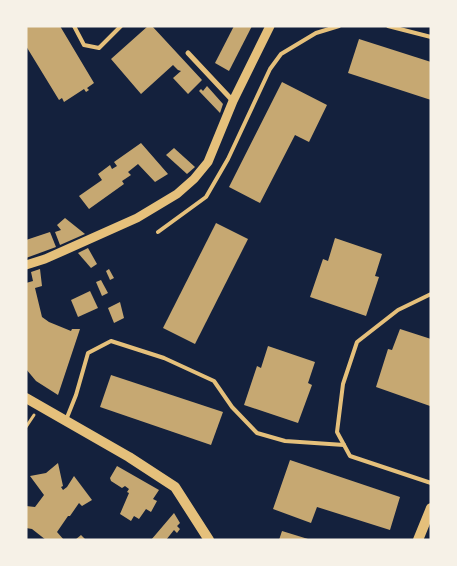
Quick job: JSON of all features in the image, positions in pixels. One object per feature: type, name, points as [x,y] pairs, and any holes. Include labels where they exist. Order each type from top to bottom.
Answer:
[{"type":"main road","points":[[26,398],[129,457],[175,487],[209,540]]},
{"type":"main road","points":[[418,540],[431,508]]},
{"type":"street","points":[[26,265],[45,260],[129,222],[177,194],[194,179],[208,162],[233,101],[270,26]]},
{"type":"street","points":[[188,53],[233,101]]},
{"type":"lane","points":[[74,26],[84,45],[99,48],[121,26]]},
{"type":"lane","points":[[158,232],[206,197],[228,159],[270,69],[281,54],[316,33],[339,26]]},
{"type":"lane","points":[[388,26],[431,37]]},
{"type":"lane","points":[[431,294],[398,310],[357,342],[343,384],[336,432],[350,456],[431,483]]},
{"type":"lane","points":[[66,421],[76,395],[88,353],[111,341],[164,358],[214,381],[232,407],[257,433],[285,441],[344,445]]},
{"type":"building","points":[[26,26],[60,26],[94,83],[87,88],[89,90],[86,92],[84,89],[64,102],[62,98],[59,100],[26,46]]},
{"type":"building","points":[[148,26],[152,26],[202,80],[188,94],[173,78],[181,71],[173,65],[141,94],[111,59]]},
{"type":"building","points":[[234,26],[252,26],[229,71],[215,63]]},
{"type":"building","points":[[359,39],[431,62],[431,100],[348,73]]},
{"type":"building","points":[[282,82],[327,105],[309,142],[295,135],[260,203],[229,187]]},
{"type":"building","points":[[207,86],[223,104],[220,113],[199,91],[201,89],[203,91]]},
{"type":"building","points":[[141,143],[168,174],[155,182],[138,164],[128,172],[131,175],[122,181],[124,184],[89,209],[79,196],[102,180],[98,174],[110,165],[112,169],[117,166],[114,162]]},
{"type":"building","points":[[174,148],[195,167],[187,174],[166,155]]},
{"type":"building","points":[[65,218],[85,234],[60,245],[55,232],[61,230],[57,225]]},
{"type":"building","points":[[216,223],[248,239],[195,344],[163,328]]},
{"type":"building","points":[[50,232],[56,247],[26,258],[26,240]]},
{"type":"building","points":[[335,238],[382,254],[375,276],[379,277],[366,316],[310,297],[323,259],[328,261]]},
{"type":"building","points":[[88,248],[97,264],[91,268],[78,253]]},
{"type":"building","points":[[40,269],[42,286],[35,288],[42,317],[71,331],[72,329],[80,329],[58,395],[36,381],[26,369],[26,283],[33,281],[31,272]]},
{"type":"building","points":[[109,269],[114,278],[110,280],[106,271]]},
{"type":"building","points":[[101,280],[108,293],[102,296],[96,282]]},
{"type":"building","points":[[90,291],[98,308],[78,317],[71,300]]},
{"type":"building","points":[[120,302],[124,318],[114,323],[108,308]]},
{"type":"building","points":[[400,329],[431,339],[430,406],[376,387],[388,349],[392,350]]},
{"type":"building","points":[[268,346],[315,362],[308,383],[312,385],[298,423],[244,405],[257,366],[261,368]]},
{"type":"building","points":[[111,375],[223,412],[211,445],[100,407]]},
{"type":"building","points":[[290,460],[400,497],[390,530],[317,507],[311,523],[273,509]]},
{"type":"building","points":[[58,463],[63,490],[74,476],[92,500],[82,506],[79,503],[70,516],[68,516],[57,532],[64,540],[46,540],[32,529],[26,528],[26,506],[35,507],[44,495],[30,476],[46,473]]},
{"type":"building","points":[[117,466],[159,490],[153,499],[157,501],[151,512],[146,509],[139,519],[134,516],[131,521],[120,514],[129,489],[125,486],[122,488],[111,481],[110,478]]},
{"type":"building","points":[[174,513],[180,523],[177,526],[180,529],[177,533],[174,530],[166,540],[151,540]]},
{"type":"building","points":[[282,531],[308,539],[308,540],[279,540]]},
{"type":"building","points":[[81,535],[86,540],[75,540]]}]
